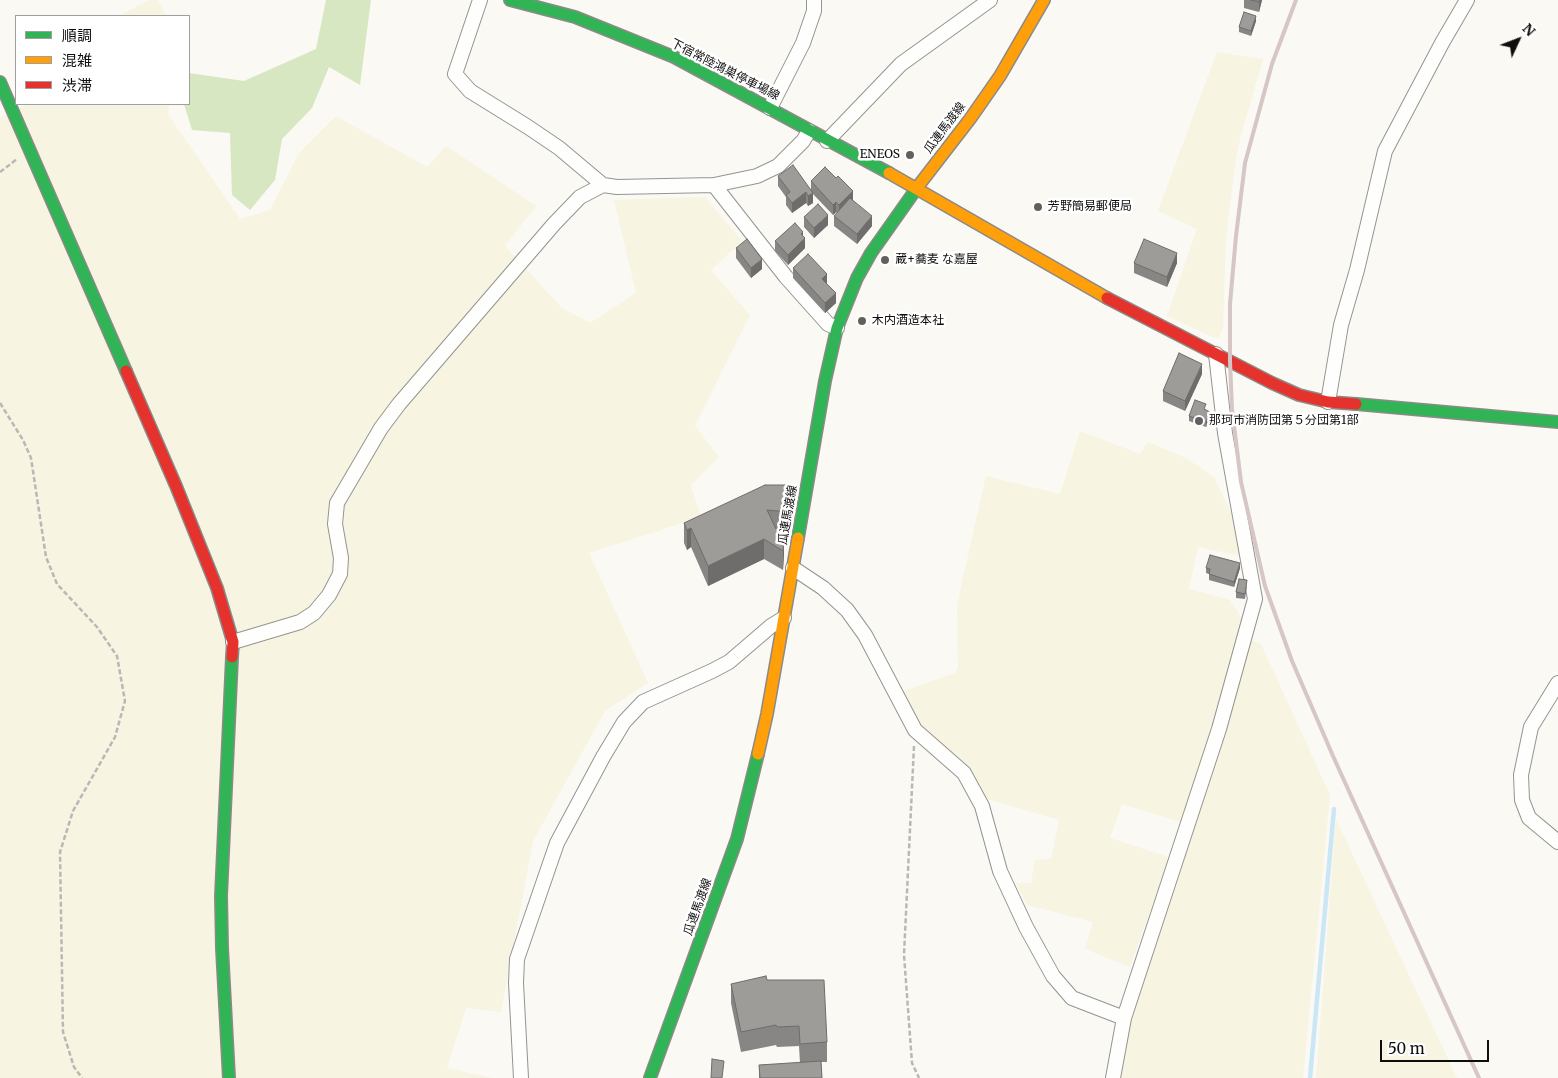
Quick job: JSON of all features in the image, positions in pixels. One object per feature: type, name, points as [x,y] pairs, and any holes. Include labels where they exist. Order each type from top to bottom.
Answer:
[{"type":"street","points":[[480,0],[455,74],[470,91],[559,148],[603,185],[617,187],[714,185],[757,176],[778,166],[809,131]]},
{"type":"street","name":"下宿常陸鴻巣停車場線","points":[[510,0],[575,17],[674,57],[917,188],[1111,300],[1299,395],[1328,402],[1558,422]]},
{"type":"street","points":[[770,108],[803,43],[814,11],[814,0]]},
{"type":"street","points":[[827,141],[900,64],[990,0]]},
{"type":"street","name":"瓜連馬渡線","points":[[650,1078],[737,839],[768,714],[825,381],[837,328],[857,278],[871,253],[1000,76],[1044,0]]},
{"type":"street","points":[[1328,402],[1341,325],[1358,270],[1385,151],[1442,43],[1468,0]]},
{"type":"street","points":[[0,82],[176,486],[217,588],[232,642],[221,896],[229,1078]]},
{"type":"street","points":[[232,642],[300,622],[314,613],[324,601],[340,574],[341,558],[335,524],[338,503],[381,428],[399,404],[554,224],[580,197],[603,185]]},
{"type":"street","points":[[714,185],[786,278],[828,324],[837,328]]},
{"type":"street","points":[[1113,1078],[1124,1018],[1219,729],[1254,599],[1225,434],[1216,354]]},
{"type":"street","points":[[793,568],[823,588],[846,610],[865,635],[915,730],[964,773],[982,806],[1000,871],[1026,927],[1053,976],[1072,998],[1124,1018]]},
{"type":"street","points":[[521,1078],[516,984],[517,959],[557,842],[603,757],[624,722],[643,702],[712,672],[729,662],[771,626],[784,618]]},
{"type":"street","points":[[1558,683],[1531,727],[1521,775],[1522,800],[1529,818],[1558,842]]},
{"type":"path","points":[[0,403],[23,440],[31,458],[46,557],[58,584],[97,627],[117,656],[125,701],[115,737],[73,811],[60,852],[63,1032],[74,1067],[82,1078]]},
{"type":"path","points":[[915,730],[904,955],[912,1063],[919,1078]]},
{"type":"shaded area","points":[[149,0],[158,0],[166,15],[120,15]]},
{"type":"shaded area","points":[[1217,52],[1263,59],[1240,139],[1235,165],[1226,238],[1223,327],[1219,338],[1215,338],[1167,316],[1197,229],[1158,211]]},
{"type":"shaded area","points":[[26,105],[169,105],[168,114],[240,219],[270,210],[299,153],[336,116],[427,167],[446,146],[536,206],[505,246],[562,308],[590,323],[636,293],[614,200],[705,197],[742,241],[711,270],[750,315],[695,426],[719,457],[691,485],[701,517],[589,553],[648,683],[605,711],[533,841],[501,1012],[466,1008],[447,1068],[492,1078],[0,1078],[0,117]]},
{"type":"shaded area","points":[[1080,431],[1140,454],[1148,442],[1186,458],[1214,477],[1234,519],[1240,556],[1198,547],[1189,589],[1230,600],[1242,619],[1216,729],[1180,822],[1122,804],[1110,838],[1169,857],[1130,967],[1085,949],[1093,922],[1027,905],[1016,883],[1031,883],[1035,860],[1051,859],[1059,820],[986,799],[918,726],[901,692],[955,673],[958,667],[957,608],[986,476],[1060,494]]},
{"type":"shaded area","points":[[1248,639],[1261,644],[1330,795],[1303,1078],[1121,1078],[1129,1028],[1179,867],[1229,723]]},
{"type":"shaded area","points":[[1336,819],[1457,1078],[1316,1078]]},
{"type":"green space","points":[[326,0],[371,0],[360,85],[329,67],[312,108],[282,139],[275,180],[250,210],[232,195],[230,133],[192,130],[184,105],[190,105],[190,73],[244,81],[316,49]]},
{"type":"building","points":[[1244,12],[1256,16],[1251,31],[1239,27]]},
{"type":"building","points":[[793,165],[813,193],[808,196],[806,192],[792,203],[786,195],[790,192],[778,176]]},
{"type":"building","points":[[825,167],[836,178],[838,176],[853,191],[839,205],[836,202],[833,205],[811,181]]},
{"type":"building","points":[[850,198],[872,216],[857,234],[834,216]]},
{"type":"building","points":[[818,204],[828,215],[814,228],[804,217]]},
{"type":"building","points":[[795,223],[803,232],[801,234],[805,238],[788,255],[775,241]]},
{"type":"building","points":[[747,239],[762,259],[751,268],[736,248]]},
{"type":"building","points":[[1144,239],[1177,253],[1167,277],[1134,263]]},
{"type":"building","points":[[808,254],[827,274],[822,279],[836,293],[825,303],[793,268]]},
{"type":"building","points":[[1179,353],[1202,364],[1185,401],[1163,391]]},
{"type":"building","points":[[1195,400],[1206,404],[1204,409],[1210,412],[1206,422],[1189,416]]},
{"type":"building","points":[[765,485],[791,485],[791,500],[788,512],[767,510],[777,531],[784,535],[783,551],[764,539],[708,566],[691,528],[687,530],[684,523]]},
{"type":"building","points":[[1210,555],[1240,563],[1234,582],[1209,574],[1210,569],[1206,568]]},
{"type":"building","points":[[1239,579],[1247,580],[1245,594],[1236,592]]},
{"type":"building","points":[[766,976],[767,980],[824,980],[827,1042],[800,1044],[799,1026],[777,1027],[776,1025],[741,1032],[731,984]]},
{"type":"building","points":[[712,1059],[724,1061],[722,1078],[711,1078]]},
{"type":"building","points":[[821,1061],[822,1078],[760,1078],[759,1065]]},
{"type":"waterway","points":[[1310,1078],[1334,809]]},
{"type":"railway","points":[[1296,0],[1272,64],[1245,163],[1236,236],[1230,304],[1230,361],[1232,409],[1241,482],[1265,586],[1292,661],[1479,1078]]},
{"type":"traffic: fast","points":[[510,0],[575,17],[674,57],[889,173]]},
{"type":"traffic: fast","points":[[0,82],[126,371]]},
{"type":"traffic: fast","points":[[798,538],[825,381],[837,328],[857,278],[871,253],[919,185]]},
{"type":"traffic: fast","points":[[1356,404],[1558,422]]},
{"type":"traffic: fast","points":[[229,1078],[221,896],[232,657]]},
{"type":"traffic: fast","points":[[650,1078],[737,839],[758,754]]},
{"type":"traffic: slow","points":[[919,185],[970,119],[1000,76],[1044,0]]},
{"type":"traffic: slow","points":[[889,173],[1107,298]]},
{"type":"traffic: slow","points":[[758,754],[767,714],[798,538]]},
{"type":"traffic: jam","points":[[1107,298],[1299,395],[1328,402],[1356,404]]},
{"type":"traffic: jam","points":[[126,371],[176,486],[217,588],[233,642],[232,657]]},
{"type":"place","name":"ENEOS","points":[[910,155]]},
{"type":"place","name":"芳野簡易郵便局","points":[[1038,207]]},
{"type":"place","name":"蔵+蕎麦 な嘉屋","points":[[885,260]]},
{"type":"place","name":"木内酒造本社","points":[[862,321]]},
{"type":"place","name":"那珂市消防団第５分団第1部","points":[[1199,421]]}]
